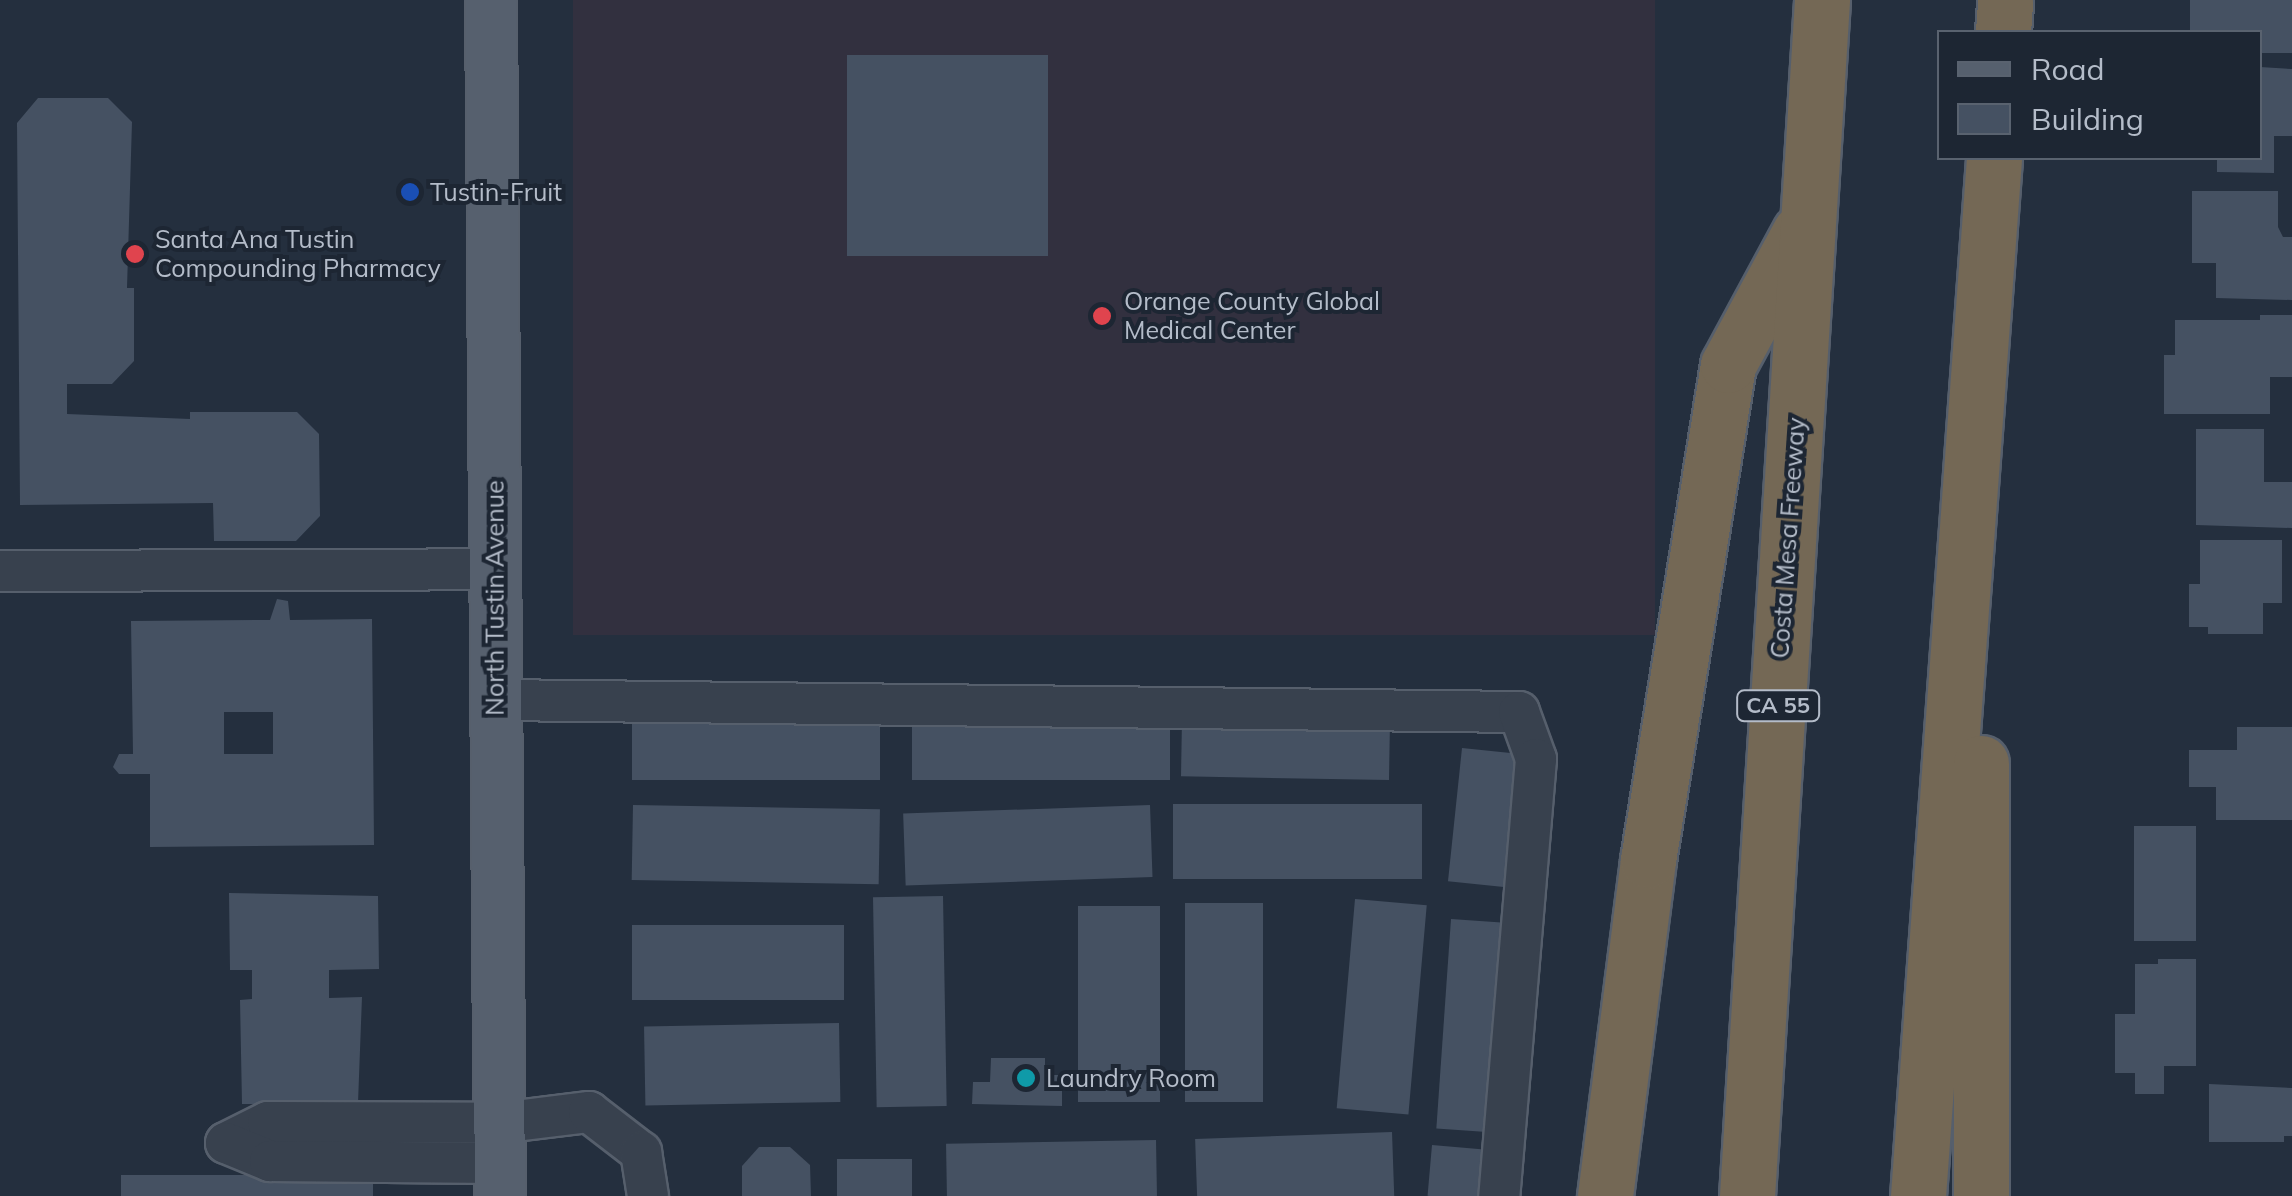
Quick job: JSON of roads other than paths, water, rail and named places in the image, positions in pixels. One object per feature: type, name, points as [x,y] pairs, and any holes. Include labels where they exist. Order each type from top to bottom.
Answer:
[{"type":"highway","name":"Costa Mesa Freeway","points":[[1747,1196],[1822,0]]},
{"type":"highway","points":[[2003,30],[2006,0]]},
{"type":"highway","points":[[1918,1196],[1994,160]]},
{"type":"highway","points":[[1605,1196],[1648,860],[1728,365],[1808,216]]},
{"type":"highway","points":[[1972,486],[1986,903],[1981,1196]]},
{"type":"main road","name":"North Tustin Avenue","points":[[491,0],[500,1161]]},
{"type":"lane","points":[[0,572],[495,569]]},
{"type":"lane","points":[[496,700],[1518,712],[1536,759],[1499,1196]]},
{"type":"lane","points":[[500,1161],[268,1122],[226,1143],[270,1161],[500,1161],[590,1112],[640,1152],[648,1196]]},
{"type":"place","name":"Tustin-Fruit","points":[[410,192]]},
{"type":"place","name":"Santa Ana Tustin Compounding Pharmacy","points":[[135,254]]},
{"type":"place","name":"Orange County Global Medical Center","points":[[1102,316]]},
{"type":"place","name":"Laundry Room","points":[[1026,1078]]}]
